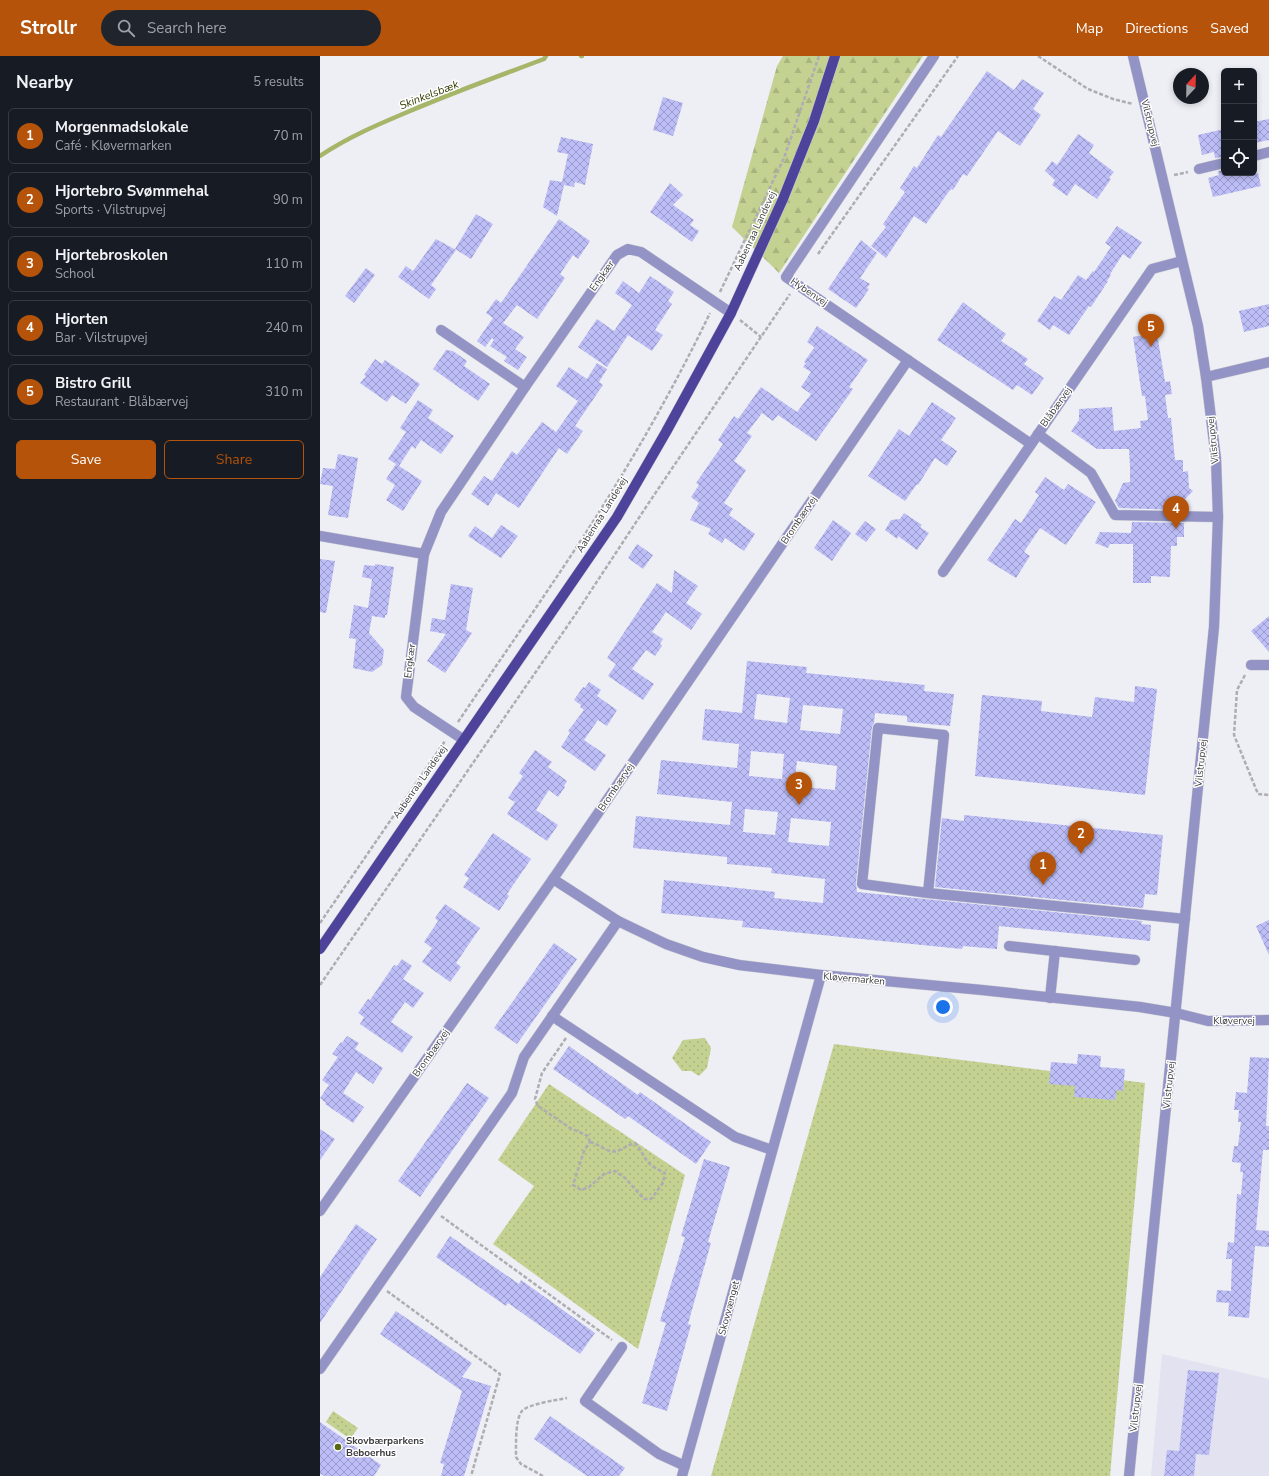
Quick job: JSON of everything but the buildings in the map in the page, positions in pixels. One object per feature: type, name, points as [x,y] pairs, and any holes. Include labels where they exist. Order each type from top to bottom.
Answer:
[{"type":"main road","name":"Aabenraa Landevej","points":[[320,948],[617,518],[731,313],[784,199],[814,121],[835,56]]},
{"type":"street","name":"Hybenvej","points":[[934,56],[786,277],[1031,444]]},
{"type":"street","name":"Vilstrupvej","points":[[1129,1476],[1214,627],[1218,517],[1216,459],[1198,326],[1133,56]]},
{"type":"street","points":[[1257,155],[1269,152]]},
{"type":"street","points":[[1199,169],[1221,164]]},
{"type":"street","name":"Engkær","points":[[464,740],[414,707],[406,697],[424,554],[441,512],[525,387],[617,255],[628,249],[641,252],[731,313]]},
{"type":"street","name":"Blåbærvej","points":[[943,572],[1152,269],[1182,260]]},
{"type":"street","points":[[441,330],[525,387]]},
{"type":"street","name":"Brombærvej","points":[[320,1212],[553,879],[908,360]]},
{"type":"street","points":[[1206,377],[1269,362]]},
{"type":"street","points":[[1038,434],[1091,473],[1115,515],[1218,517]]},
{"type":"street","points":[[320,536],[424,554]]},
{"type":"street","points":[[1251,665],[1269,665]]},
{"type":"street","points":[[928,893],[944,735],[878,728],[862,884],[928,893],[1185,919]]},
{"type":"street","name":"Kløvermarken","points":[[553,879],[618,921],[666,944],[703,957],[740,965],[821,976],[982,990],[1140,1007],[1176,1013]]},
{"type":"street","points":[[320,1369],[512,1093],[524,1057],[618,921]]},
{"type":"street","points":[[1009,946],[1135,960]]},
{"type":"street","points":[[1050,998],[1055,951]]},
{"type":"street","name":"Skovvænget","points":[[622,1347],[585,1401],[684,1471],[821,976]]},
{"type":"street","name":"Kløvervej","points":[[1176,1013],[1208,1021],[1269,1020]]},
{"type":"street","points":[[552,1016],[735,1137],[772,1150]]},
{"type":"path","points":[[320,923],[452,732],[587,531],[643,440],[686,361],[784,158],[819,56]]},
{"type":"path","points":[[816,258],[958,56]]},
{"type":"path","points":[[1038,56],[1088,89],[1113,99],[1146,107]]},
{"type":"path","points":[[1163,178],[1199,169]]},
{"type":"path","points":[[320,985],[575,614],[797,284]]},
{"type":"path","points":[[731,313],[761,337]]},
{"type":"path","points":[[1251,665],[1237,690],[1234,735],[1258,794],[1269,795]]},
{"type":"path","points":[[572,1029],[542,1073],[536,1099],[538,1106],[570,1128],[588,1136],[590,1142]]},
{"type":"path","points":[[590,1142],[597,1143],[606,1150],[616,1152],[635,1143],[653,1167],[665,1172],[663,1183],[651,1199],[644,1199],[625,1178],[616,1171],[604,1174],[589,1187],[581,1190],[573,1185],[584,1151],[590,1142]]},
{"type":"path","points":[[431,1209],[622,1347]]},
{"type":"path","points":[[379,1284],[500,1374],[471,1476]]},
{"type":"path","points":[[543,1476],[521,1464],[516,1457],[518,1419],[523,1410],[529,1407],[567,1398]]},
{"type":"path","points":[[533,1476],[534,1471]]},
{"type":"shaded area","points":[[1162,1354],[1269,1379],[1269,1476],[1151,1476]]},
{"type":"green space","points":[[783,56],[923,56],[779,273],[732,227],[777,66]]},
{"type":"green space","points":[[705,1038],[711,1048],[707,1068],[699,1076],[691,1071],[682,1071],[672,1058],[683,1040]]},
{"type":"green space","points":[[834,1044],[1145,1083],[1110,1476],[711,1476]]},
{"type":"green space","points":[[549,1084],[685,1175],[638,1349],[493,1244],[534,1186],[498,1160]]},
{"type":"green space","points":[[333,1411],[358,1428],[350,1439],[326,1422]]},
{"type":"waterway","name":"Skinkelsbæk","points":[[320,156],[353,137],[387,121],[544,59],[546,56]]},
{"type":"place","name":"Bistro Grill","points":[[1151,347]]},
{"type":"place","name":"Hjorten","points":[[1176,529]]},
{"type":"place","name":"Hjortebroskolen","points":[[799,805]]},
{"type":"place","name":"Hjortebro Svømmehal","points":[[1081,854]]},
{"type":"place","name":"Morgenmadslokale","points":[[1043,885]]},
{"type":"place","name":"Skovbærparkens Beboerhus","points":[[338,1447]]}]
